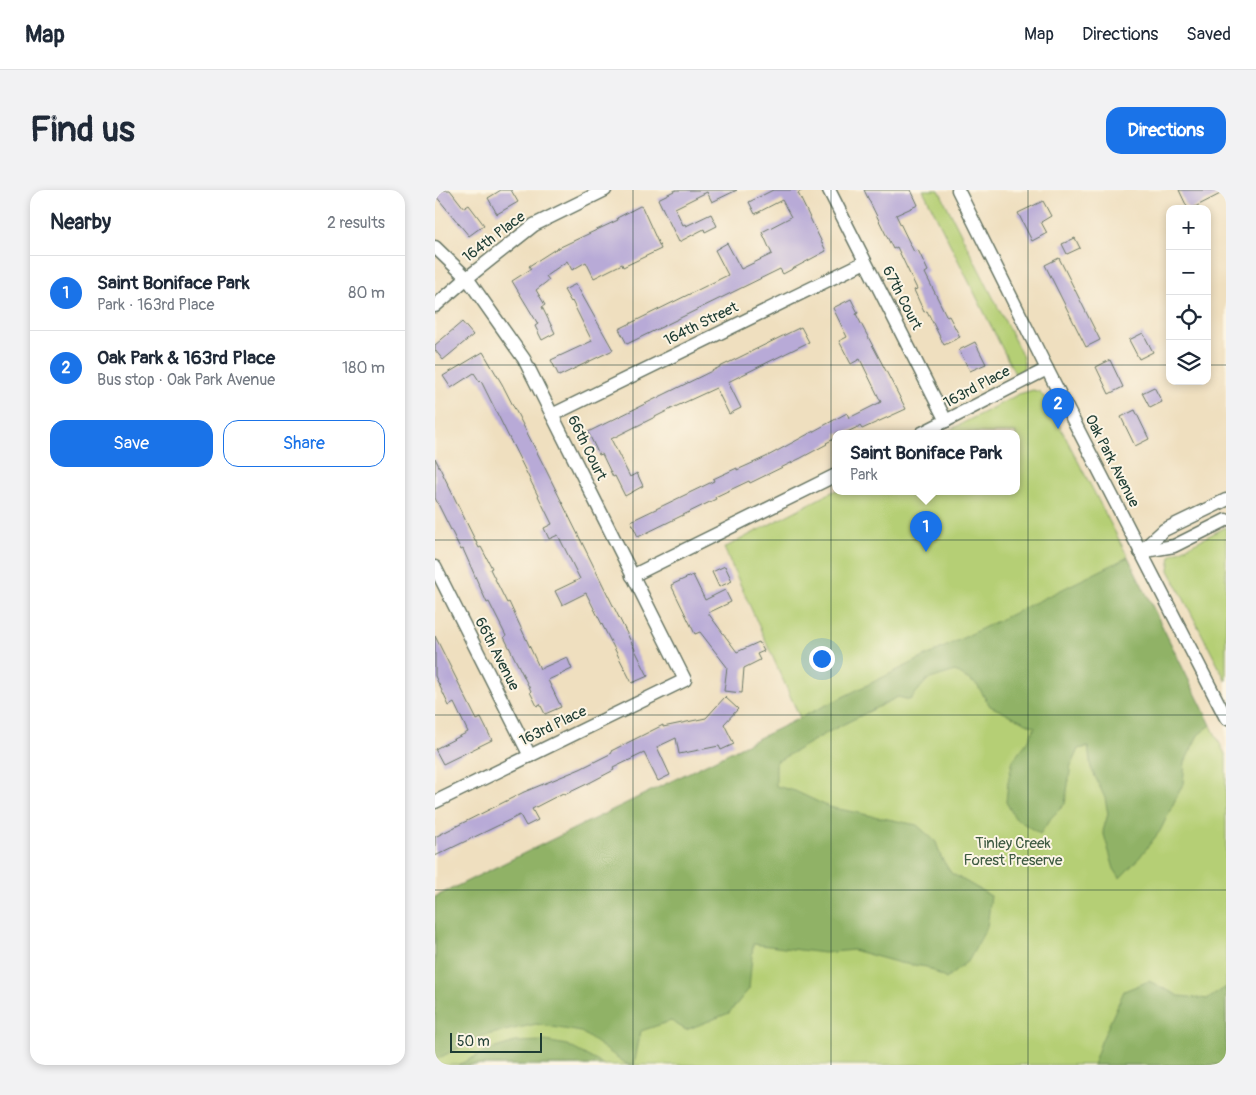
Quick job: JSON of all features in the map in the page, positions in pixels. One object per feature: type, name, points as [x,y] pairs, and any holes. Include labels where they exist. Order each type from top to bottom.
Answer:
[{"type":"street","name":"164th Place","points":[[435,306],[534,225],[605,190]]},
{"type":"street","name":"67th Court","points":[[829,190],[946,421]]},
{"type":"street","name":"Oak Park Avenue","points":[[958,190],[1047,369],[1226,718]]},
{"type":"street","name":"66th Court","points":[[435,247],[467,278],[524,359],[685,680]]},
{"type":"street","name":"164th Street","points":[[552,415],[865,262]]},
{"type":"street","name":"163rd Place","points":[[928,430],[1047,369]]},
{"type":"street","points":[[632,576],[832,478]]},
{"type":"street","points":[[1141,552],[1164,530],[1226,500]]},
{"type":"street","points":[[1141,552],[1174,546],[1226,520]]},
{"type":"street","name":"66th Avenue","points":[[435,566],[530,756]]},
{"type":"street","name":"163rd Place","points":[[435,802],[685,680]]},
{"type":"green space","points":[[923,190],[939,190],[1022,355],[1024,368],[1017,378]]},
{"type":"green space","name":"Tinley Creek Forest Preserve","points":[[1033,390],[1040,392],[1045,398],[1128,557],[1226,756],[1226,1065],[435,1065],[435,897],[800,718],[724,548],[832,492],[832,495],[1020,495],[1020,430],[950,430],[1019,394]]},
{"type":"green space","points":[[1226,527],[1226,681],[1169,570],[1171,555]]},
{"type":"green space","points":[[1128,557],[1211,725],[1198,735],[1185,762],[1183,784],[1160,831],[1139,858],[1120,878],[1114,869],[1103,831],[1108,814],[1105,798],[1091,768],[1088,747],[1078,749],[1071,765],[1065,804],[1051,818],[1040,834],[1015,818],[1006,802],[1013,760],[1028,741],[1035,727],[990,706],[977,685],[955,671],[927,680],[910,700],[898,697],[834,729],[776,762],[776,786],[795,791],[829,807],[917,825],[936,842],[941,857],[951,873],[991,896],[987,927],[969,960],[946,979],[927,967],[900,963],[853,950],[824,953],[753,944],[749,989],[729,1013],[686,1030],[671,1021],[641,1031],[634,1065],[628,1065],[581,1032],[536,1024],[482,1036],[435,1060],[435,897]]},
{"type":"green space","points":[[1149,981],[1179,996],[1208,999],[1226,987],[1226,1065],[1093,1065],[1101,1042],[1124,991]]},
{"type":"green space","points":[[545,1041],[567,1045],[604,1065],[458,1065],[489,1050],[515,1042]]},
{"type":"building","points":[[435,190],[450,190],[464,208],[469,205],[484,225],[469,236],[435,195]]},
{"type":"building","points":[[501,190],[511,190],[518,202],[497,214],[488,198]]},
{"type":"building","points":[[676,190],[737,190],[712,202],[707,192],[675,208],[683,225],[685,224],[686,226],[711,214],[717,226],[705,232],[704,229],[679,242],[658,199]]},
{"type":"building","points":[[773,190],[803,190],[798,193],[826,251],[783,274],[780,269],[627,344],[619,329],[728,275],[715,250],[727,243],[741,269],[772,254],[762,232],[791,217],[782,200],[755,214],[749,202]]},
{"type":"building","points":[[864,190],[911,190],[918,205],[896,215],[914,252],[918,250],[928,271],[925,273],[947,317],[949,316],[960,337],[944,345],[927,311],[924,312],[914,290],[917,289],[897,247],[893,249]]},
{"type":"building","points":[[1179,190],[1226,190],[1199,205],[1186,205]]},
{"type":"building","points":[[1043,201],[1051,216],[1041,222],[1047,233],[1032,241],[1018,213]]},
{"type":"building","points":[[640,206],[661,249],[623,267],[622,264],[594,278],[586,262],[572,270],[567,261],[546,276],[549,280],[536,290],[545,305],[542,307],[555,333],[542,340],[535,326],[538,324],[512,281],[531,269],[529,266],[554,250],[618,220],[617,218]]},
{"type":"building","points":[[1075,238],[1080,248],[1067,254],[1062,244]]},
{"type":"building","points":[[1059,258],[1100,340],[1086,347],[1045,265]]},
{"type":"building","points":[[576,284],[613,350],[559,376],[551,360],[592,341],[572,301],[564,290]]},
{"type":"building","points":[[851,299],[858,313],[856,314],[906,409],[862,429],[860,426],[851,430],[832,430],[832,440],[827,444],[750,483],[749,481],[715,497],[716,499],[638,537],[631,521],[714,481],[713,479],[766,457],[847,413],[849,418],[881,402],[860,359],[851,364],[839,341],[847,337],[833,308]]},
{"type":"building","points":[[462,322],[473,335],[443,360],[435,350],[435,345]]},
{"type":"building","points":[[801,327],[809,342],[728,382],[741,408],[729,414],[716,388],[611,439],[630,477],[637,473],[643,486],[625,496],[602,454],[599,455],[588,432]]},
{"type":"building","points":[[1143,333],[1153,352],[1139,359],[1129,340]]},
{"type":"building","points":[[975,342],[986,364],[970,371],[959,350]]},
{"type":"building","points":[[483,352],[502,384],[542,462],[648,676],[632,683],[586,593],[562,605],[555,591],[580,579],[558,535],[549,539],[544,528],[552,524],[481,381],[474,373],[451,388],[443,376]]},
{"type":"building","points":[[1110,360],[1123,387],[1109,394],[1096,367]]},
{"type":"building","points":[[1154,387],[1162,402],[1150,408],[1142,393]]},
{"type":"building","points":[[1135,410],[1149,439],[1135,446],[1121,417]]},
{"type":"building","points":[[435,458],[479,548],[481,547],[492,568],[490,569],[507,603],[509,602],[540,669],[567,657],[572,669],[548,680],[561,707],[545,714],[540,704],[537,706],[504,637],[506,636],[489,602],[487,603],[463,549],[461,550],[435,498]]},
{"type":"building","points":[[725,566],[732,581],[719,587],[712,572]]},
{"type":"building","points":[[693,575],[705,600],[725,590],[731,602],[708,613],[737,652],[759,642],[764,651],[757,654],[760,660],[744,668],[742,693],[724,691],[727,667],[700,632],[695,634],[671,585]]},
{"type":"building","points":[[435,636],[477,720],[481,718],[492,740],[443,764],[435,749],[468,732],[454,703],[449,706],[435,676]]},
{"type":"building","points":[[725,697],[738,709],[724,724],[734,744],[721,750],[719,746],[679,754],[676,738],[657,747],[670,775],[658,781],[644,753],[613,768],[614,770],[591,782],[564,795],[563,793],[532,809],[538,820],[526,826],[520,815],[435,856],[435,837],[524,792],[580,769],[663,725],[663,727],[706,718]]},
{"type":"place","name":"Oak Park & 163rd Place","points":[[1058,429]]},
{"type":"place","name":"Saint Boniface Park","points":[[926,552]]}]
